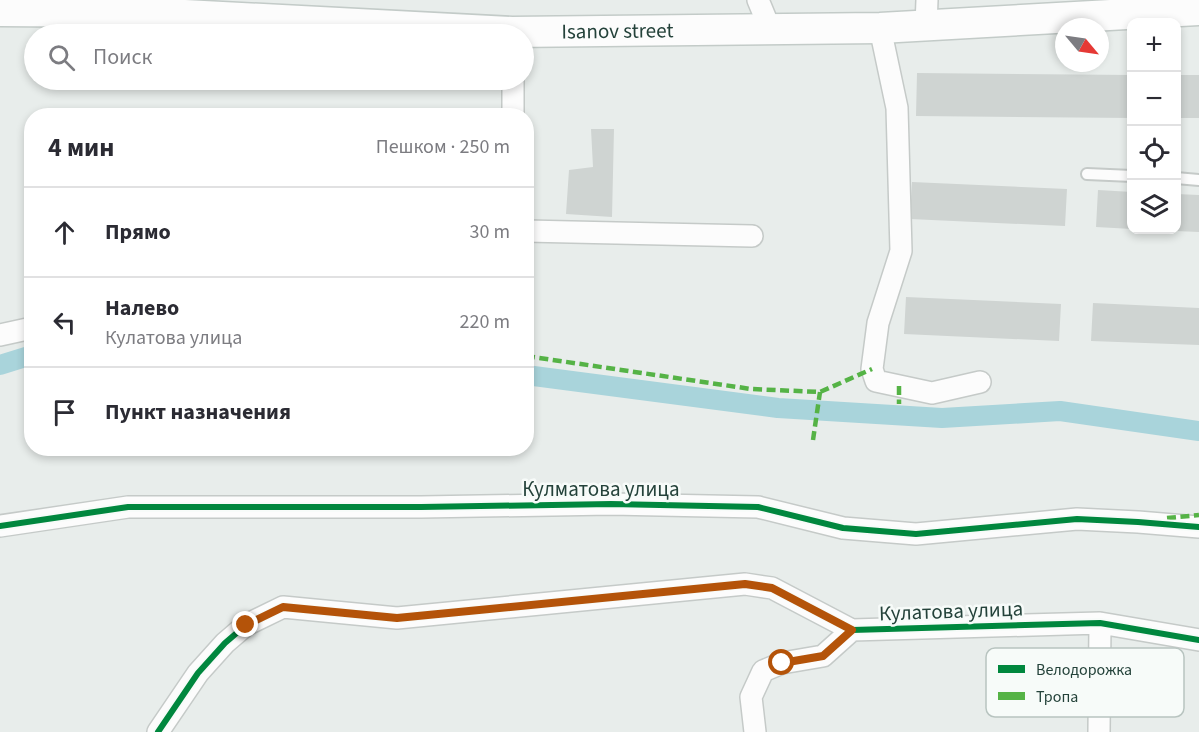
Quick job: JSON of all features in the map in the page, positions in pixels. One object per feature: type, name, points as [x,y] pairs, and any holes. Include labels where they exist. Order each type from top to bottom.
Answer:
[{"type":"main road","name":"Isanov street","points":[[534,33],[880,28],[926,13],[1190,7]]},
{"type":"main road","name":"Isanov street","points":[[0,11],[128,12],[347,24]]},
{"type":"street","points":[[758,0],[770,29]]},
{"type":"street","points":[[880,28],[897,108],[901,250],[878,323],[872,369],[876,381],[932,393],[980,382]]},
{"type":"street","points":[[513,90],[513,108]]},
{"type":"street","points":[[534,231],[752,236]]},
{"type":"street","points":[[0,336],[24,330]]},
{"type":"street","name":"Кулматова улица","points":[[0,526],[128,507],[421,507],[611,504],[758,507],[843,528],[916,534],[1077,519],[1199,527]]},
{"type":"street","name":"Кулатова улица","points":[[158,732],[198,673],[225,643],[246,625],[283,607],[397,618],[745,584],[772,588],[852,630],[1100,623],[1199,640]]},
{"type":"street","points":[[1100,623],[1100,648]]},
{"type":"street","points":[[755,732],[751,697],[763,671],[782,663],[823,656],[852,630]]},
{"type":"street","points":[[1099,717],[1099,732]]},
{"type":"lane","points":[[1087,174],[1127,176]]},
{"type":"lane","points":[[1181,178],[1199,180]]},
{"type":"building","points":[[917,73],[1127,75],[1127,118],[916,116]]},
{"type":"building","points":[[1181,75],[1199,75],[1199,118],[1181,118]]},
{"type":"building","points":[[591,129],[614,129],[612,217],[566,214],[569,170],[593,167]]},
{"type":"building","points":[[912,182],[1067,189],[1065,226],[910,219]]},
{"type":"building","points":[[1098,190],[1127,192],[1127,229],[1096,227]]},
{"type":"building","points":[[1181,194],[1199,195],[1199,232],[1181,231]]},
{"type":"building","points":[[906,297],[1061,304],[1059,341],[904,334]]},
{"type":"building","points":[[1093,303],[1199,308],[1199,345],[1091,341]]},
{"type":"waterway","points":[[0,365],[24,358]]},
{"type":"waterway","points":[[534,376],[778,408],[942,418],[1060,411],[1199,431]]},
{"type":"marked path","points":[[534,357],[751,389],[820,392],[872,369]]},
{"type":"marked path","points":[[899,386],[899,404]]},
{"type":"marked path","points":[[813,440],[820,392]]},
{"type":"marked path","points":[[1167,518],[1199,515]]},
{"type":"cycle path","points":[[0,526],[128,507],[421,507],[611,504],[758,507],[843,528],[916,534],[1077,519],[1199,527]]},
{"type":"cycle path","points":[[158,732],[198,673],[225,643],[246,625],[283,607],[397,618],[745,584],[772,588],[852,630],[1100,623],[1199,640]]},
{"type":"route","points":[[246,625],[283,607],[397,618],[745,584],[772,588],[852,630],[823,656],[782,663]]}]
